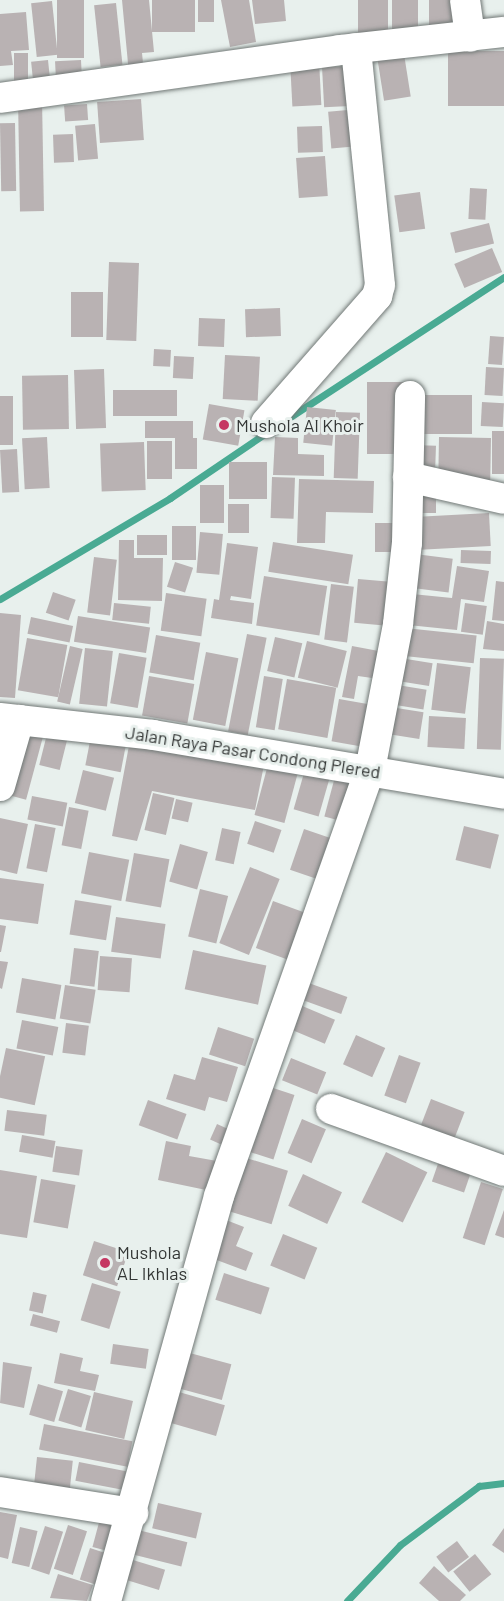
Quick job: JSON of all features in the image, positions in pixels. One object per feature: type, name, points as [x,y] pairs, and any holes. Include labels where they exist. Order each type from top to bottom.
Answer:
[{"type":"street","points":[[465,0],[470,37]]},
{"type":"street","points":[[0,98],[356,48],[504,32]]},
{"type":"street","points":[[266,423],[377,296],[380,285],[356,48]]},
{"type":"street","points":[[106,1601],[133,1513],[219,1197],[370,770],[398,624],[407,543],[410,396]]},
{"type":"street","points":[[408,477],[504,499]]},
{"type":"street","points":[[0,786],[10,719]]},
{"type":"street","name":"Jalan Raya Pasar Condong Plered","points":[[10,719],[153,735],[504,794]]},
{"type":"street","points":[[331,1109],[504,1171]]},
{"type":"street","points":[[0,1492],[133,1513]]},
{"type":"building","points":[[57,0],[84,0],[84,58],[57,58]]},
{"type":"building","points":[[122,0],[149,0],[154,52],[142,53],[144,73],[129,74]]},
{"type":"building","points":[[152,0],[195,0],[195,32],[152,32]]},
{"type":"building","points":[[198,0],[214,0],[214,22],[198,22]]},
{"type":"building","points":[[221,0],[249,0],[256,42],[230,47]]},
{"type":"building","points":[[252,0],[284,0],[286,21],[255,24]]},
{"type":"building","points":[[358,0],[388,0],[388,36],[358,36]]},
{"type":"building","points":[[392,0],[418,0],[418,35],[392,35]]},
{"type":"building","points":[[429,0],[461,0],[461,34],[429,34]]},
{"type":"building","points":[[52,1],[58,55],[37,57],[31,3]]},
{"type":"building","points":[[116,3],[122,65],[101,67],[94,5]]},
{"type":"building","points":[[26,12],[29,50],[11,51],[13,65],[0,66],[0,14]]},
{"type":"building","points":[[448,51],[504,51],[504,106],[448,106]]},
{"type":"building","points":[[14,53],[28,53],[28,85],[14,85]]},
{"type":"building","points":[[404,54],[411,96],[384,101],[377,58]]},
{"type":"building","points":[[48,60],[50,80],[33,82],[31,62]]},
{"type":"building","points":[[81,60],[82,79],[56,80],[55,61]]},
{"type":"building","points":[[319,60],[321,105],[292,106],[290,62]]},
{"type":"building","points":[[348,66],[350,106],[324,107],[322,67]]},
{"type":"building","points":[[18,98],[42,98],[44,211],[20,211]]},
{"type":"building","points":[[141,99],[144,140],[100,143],[97,102]]},
{"type":"building","points":[[87,104],[88,120],[65,122],[64,106]]},
{"type":"building","points":[[359,109],[362,146],[331,149],[328,112]]},
{"type":"building","points":[[0,123],[15,123],[16,191],[1,191]]},
{"type":"building","points":[[95,124],[98,159],[78,161],[75,126]]},
{"type":"building","points":[[322,126],[323,152],[298,153],[297,127]]},
{"type":"building","points":[[73,134],[74,162],[54,163],[53,135]]},
{"type":"building","points":[[325,156],[328,196],[299,198],[296,158]]},
{"type":"building","points":[[470,188],[487,189],[485,220],[468,219]]},
{"type":"building","points":[[420,192],[425,229],[399,232],[394,196]]},
{"type":"building","points":[[489,223],[494,243],[455,253],[450,233]]},
{"type":"building","points":[[492,248],[502,272],[464,288],[454,264]]},
{"type":"building","points":[[109,262],[139,263],[136,341],[106,340]]},
{"type":"building","points":[[71,292],[103,292],[103,337],[71,337]]},
{"type":"building","points":[[280,308],[281,336],[246,337],[245,309]]},
{"type":"building","points":[[199,318],[225,319],[224,347],[198,346]]},
{"type":"building","points":[[490,336],[504,337],[502,365],[488,364]]},
{"type":"building","points":[[154,349],[171,350],[170,367],[153,366]]},
{"type":"building","points":[[225,355],[260,357],[258,401],[223,399]]},
{"type":"building","points":[[174,356],[194,357],[193,379],[173,378]]},
{"type":"building","points":[[486,367],[504,368],[503,396],[485,395]]},
{"type":"building","points":[[104,369],[106,428],[76,429],[74,370]]},
{"type":"building","points":[[68,375],[69,429],[23,430],[22,376]]},
{"type":"building","points":[[367,382],[405,382],[405,454],[367,454]]},
{"type":"building","points":[[113,390],[177,390],[177,416],[113,416]]},
{"type":"building","points":[[417,395],[472,395],[472,434],[417,434]]},
{"type":"building","points":[[0,396],[13,396],[13,445],[0,445]]},
{"type":"building","points":[[482,402],[504,403],[503,427],[481,426]]},
{"type":"building","name":"Mushola Al Khoir","points":[[209,404],[244,410],[238,446],[203,439]]},
{"type":"building","points":[[307,407],[336,410],[332,446],[303,443]]},
{"type":"building","points":[[336,412],[360,413],[358,479],[334,478]]},
{"type":"building","points":[[145,421],[193,421],[193,438],[145,438]]},
{"type":"building","points":[[492,431],[504,431],[504,474],[492,474]]},
{"type":"building","points":[[47,437],[50,488],[25,489],[22,438]]},
{"type":"building","points":[[275,437],[298,438],[298,454],[324,455],[324,476],[273,475]]},
{"type":"building","points":[[439,437],[491,438],[490,483],[438,482]]},
{"type":"building","points":[[175,438],[197,438],[197,469],[175,469]]},
{"type":"building","points":[[147,441],[172,441],[172,479],[147,479]]},
{"type":"building","points":[[144,442],[146,490],[102,492],[100,444]]},
{"type":"building","points":[[413,445],[436,446],[435,477],[412,476]]},
{"type":"building","points":[[17,449],[19,492],[2,493],[0,450]]},
{"type":"building","points":[[229,462],[267,462],[267,499],[229,499]]},
{"type":"building","points":[[272,477],[295,478],[294,519],[271,518]]},
{"type":"building","points":[[299,479],[374,481],[373,513],[326,512],[325,543],[297,543]]},
{"type":"building","points":[[200,485],[224,485],[224,523],[200,523]]},
{"type":"building","points":[[408,490],[436,490],[436,513],[408,513]]},
{"type":"building","points":[[228,504],[249,504],[249,533],[228,533]]},
{"type":"building","points":[[489,513],[491,546],[416,550],[414,517]]},
{"type":"building","points":[[375,523],[398,523],[398,552],[375,552]]},
{"type":"building","points":[[172,526],[196,526],[196,560],[172,560]]},
{"type":"building","points":[[200,532],[223,534],[219,575],[196,573]]},
{"type":"building","points":[[137,535],[167,535],[167,555],[137,555]]},
{"type":"building","points":[[119,540],[134,540],[134,558],[163,558],[162,601],[118,600]]},
{"type":"building","points":[[273,542],[353,555],[348,584],[268,572]]},
{"type":"building","points":[[227,543],[258,547],[251,599],[231,596],[230,600],[254,603],[252,624],[211,618],[214,599],[219,600]]},
{"type":"building","points":[[461,550],[491,551],[491,564],[461,563]]},
{"type":"building","points":[[415,554],[453,559],[449,592],[411,588]]},
{"type":"building","points":[[94,557],[117,560],[110,615],[87,613]]},
{"type":"building","points":[[175,562],[193,568],[185,593],[167,587]]},
{"type":"building","points":[[457,566],[489,571],[484,602],[461,599],[457,630],[408,625],[412,594],[452,598]]},
{"type":"building","points":[[264,576],[327,586],[319,635],[256,625]]},
{"type":"building","points":[[358,579],[396,582],[392,626],[354,623]]},
{"type":"building","points":[[496,581],[504,582],[504,621],[492,620]]},
{"type":"building","points":[[331,584],[354,587],[347,642],[324,640]]},
{"type":"building","points":[[53,592],[76,600],[69,621],[46,613]]},
{"type":"building","points":[[166,593],[207,599],[201,636],[161,631]]},
{"type":"building","points":[[114,603],[151,607],[149,624],[112,620]]},
{"type":"building","points":[[465,603],[487,606],[483,635],[461,632]]},
{"type":"building","points":[[0,613],[21,615],[15,698],[0,697]]},
{"type":"building","points":[[78,616],[150,627],[146,653],[74,642]]},
{"type":"building","points":[[31,617],[73,626],[70,643],[27,634]]},
{"type":"building","points":[[487,621],[504,624],[504,651],[483,649]]},
{"type":"building","points":[[405,628],[477,636],[474,663],[402,656]]},
{"type":"building","points":[[247,634],[267,638],[248,735],[228,731]]},
{"type":"building","points":[[156,635],[200,643],[194,680],[149,672]]},
{"type":"building","points":[[275,637],[302,643],[294,677],[267,671]]},
{"type":"building","points":[[27,638],[67,645],[58,697],[18,690]]},
{"type":"building","points":[[307,641],[347,651],[338,688],[298,678]]},
{"type":"building","points":[[70,646],[83,649],[70,704],[57,702]]},
{"type":"building","points":[[352,646],[384,652],[379,679],[358,676],[354,699],[342,697]]},
{"type":"building","points":[[85,648],[113,651],[107,707],[79,704]]},
{"type":"building","points":[[206,652],[238,658],[225,726],[193,720]]},
{"type":"building","points":[[119,653],[147,658],[138,708],[110,703]]},
{"type":"building","points":[[400,658],[433,663],[429,686],[396,681]]},
{"type":"building","points":[[480,658],[504,659],[501,750],[477,749]]},
{"type":"building","points":[[437,663],[471,667],[465,714],[431,710]]},
{"type":"building","points":[[149,676],[194,684],[187,723],[142,715]]},
{"type":"building","points":[[264,676],[283,679],[275,730],[256,727]]},
{"type":"building","points":[[287,679],[336,688],[327,738],[278,729]]},
{"type":"building","points":[[391,684],[427,690],[423,709],[388,704]]},
{"type":"building","points":[[339,699],[377,706],[370,748],[332,741]]},
{"type":"building","points":[[384,706],[424,712],[419,739],[380,733]]},
{"type":"building","points":[[429,716],[466,718],[464,749],[427,747]]},
{"type":"building","points":[[21,726],[44,732],[26,800],[3,794]]},
{"type":"building","points":[[48,730],[68,735],[60,770],[39,765]]},
{"type":"building","points":[[92,731],[127,738],[121,772],[85,765]]},
{"type":"building","points":[[131,735],[265,760],[255,810],[152,791],[137,841],[112,836]]},
{"type":"building","points":[[270,757],[300,765],[284,823],[254,815]]},
{"type":"building","points":[[306,766],[331,773],[319,816],[294,809]]},
{"type":"building","points":[[83,770],[114,778],[106,811],[75,803]]},
{"type":"building","points":[[336,773],[359,779],[348,823],[324,816]]},
{"type":"building","points":[[153,793],[174,798],[166,835],[144,830]]},
{"type":"building","points":[[32,796],[67,803],[63,826],[27,820]]},
{"type":"building","points":[[176,799],[193,803],[188,822],[172,818]]},
{"type":"building","points":[[69,807],[89,811],[81,849],[62,845]]},
{"type":"building","points":[[0,818],[28,824],[17,874],[0,870]]},
{"type":"building","points":[[255,821],[281,830],[274,853],[247,844]]},
{"type":"building","points":[[35,824],[56,828],[47,872],[26,868]]},
{"type":"building","points":[[464,826],[499,835],[490,869],[456,860]]},
{"type":"building","points":[[222,828],[241,832],[234,864],[215,860]]},
{"type":"building","points":[[304,829],[336,840],[322,881],[290,870]]},
{"type":"building","points":[[180,844],[208,852],[197,889],[169,881]]},
{"type":"building","points":[[89,852],[129,860],[121,901],[81,893]]},
{"type":"building","points":[[134,853],[169,859],[161,908],[125,901]]},
{"type":"building","points":[[250,867],[280,879],[249,955],[219,943]]},
{"type":"building","points":[[0,878],[44,884],[38,924],[0,919]]},
{"type":"building","points":[[200,889],[228,896],[216,944],[188,937]]},
{"type":"building","points":[[75,900],[112,906],[106,940],[70,935]]},
{"type":"building","points":[[273,901],[311,915],[293,962],[256,948]]},
{"type":"building","points":[[116,917],[166,924],[161,959],[111,952]]},
{"type":"building","points":[[0,925],[6,926],[1,952],[0,952]]},
{"type":"building","points":[[74,948],[99,951],[94,987],[70,984]]},
{"type":"building","points":[[193,950],[266,966],[258,1005],[185,989]]},
{"type":"building","points":[[100,956],[132,958],[130,992],[98,990]]},
{"type":"building","points":[[0,961],[8,962],[2,989],[0,988]]},
{"type":"building","points":[[22,978],[61,985],[55,1019],[16,1012]]},
{"type":"building","points":[[306,982],[347,997],[341,1014],[300,999]]},
{"type":"building","points":[[65,985],[96,990],[90,1023],[60,1019]]},
{"type":"building","points":[[300,1005],[335,1020],[325,1044],[290,1029]]},
{"type":"building","points":[[22,1020],[58,1027],[53,1056],[16,1048]]},
{"type":"building","points":[[66,1023],[89,1026],[85,1056],[62,1053]]},
{"type":"building","points":[[218,1027],[254,1039],[245,1066],[209,1055]]},
{"type":"building","points":[[356,1035],[385,1048],[372,1077],[343,1064]]},
{"type":"building","points":[[6,1048],[45,1056],[35,1105],[0,1098],[0,1076]]},
{"type":"building","points":[[399,1055],[421,1063],[406,1103],[384,1095]]},
{"type":"building","points":[[202,1057],[238,1067],[227,1102],[209,1097],[205,1111],[166,1099],[174,1074],[195,1080]]},
{"type":"building","points":[[291,1058],[326,1072],[317,1094],[282,1080]]},
{"type":"building","points":[[264,1085],[294,1095],[273,1160],[243,1150]]},
{"type":"building","points":[[431,1099],[465,1112],[452,1146],[418,1133]]},
{"type":"building","points":[[148,1100],[187,1114],[177,1139],[139,1125]]},
{"type":"building","points":[[7,1110],[47,1115],[44,1136],[4,1131]]},
{"type":"building","points":[[302,1119],[326,1129],[311,1163],[288,1153]]},
{"type":"building","points":[[217,1124],[233,1131],[226,1146],[210,1140]]},
{"type":"building","points":[[22,1135],[55,1141],[53,1158],[19,1152]]},
{"type":"building","points":[[166,1141],[191,1146],[189,1156],[217,1161],[211,1191],[158,1180]]},
{"type":"building","points":[[56,1146],[83,1150],[79,1176],[52,1172]]},
{"type":"building","points":[[386,1152],[427,1172],[403,1222],[361,1202]]},
{"type":"building","points":[[441,1155],[473,1166],[464,1193],[432,1181]]},
{"type":"building","points":[[243,1157],[288,1171],[272,1224],[227,1211]]},
{"type":"building","points":[[0,1170],[37,1176],[27,1238],[0,1234]]},
{"type":"building","points":[[303,1174],[342,1192],[327,1224],[288,1206]]},
{"type":"building","points":[[41,1179],[75,1185],[68,1228],[33,1222]]},
{"type":"building","points":[[481,1182],[503,1189],[485,1245],[463,1238]]},
{"type":"building","points":[[504,1210],[504,1238],[495,1235]]},
{"type":"building","points":[[221,1218],[244,1227],[236,1246],[253,1253],[246,1271],[206,1256]]},
{"type":"building","points":[[283,1234],[317,1248],[305,1279],[270,1266]]},
{"type":"building","name":"Mushola AL Ikhlas","points":[[94,1241],[128,1252],[117,1286],[83,1275]]},
{"type":"building","points":[[224,1273],[270,1288],[261,1314],[215,1300]]},
{"type":"building","points":[[92,1283],[121,1292],[109,1329],[81,1320]]},
{"type":"building","points":[[33,1292],[47,1295],[43,1313],[29,1311]]},
{"type":"building","points":[[33,1314],[60,1321],[57,1333],[30,1326]]},
{"type":"building","points":[[113,1344],[149,1349],[146,1369],[110,1364]]},
{"type":"building","points":[[186,1352],[231,1364],[222,1400],[176,1388]]},
{"type":"building","points":[[60,1353],[83,1358],[80,1371],[99,1375],[95,1391],[54,1383]]},
{"type":"building","points":[[3,1362],[32,1367],[24,1408],[0,1403]]},
{"type":"building","points":[[38,1384],[63,1391],[54,1422],[29,1415]]},
{"type":"building","points":[[68,1389],[91,1396],[81,1428],[58,1421]]},
{"type":"building","points":[[172,1390],[225,1405],[216,1436],[163,1421]]},
{"type":"building","points":[[94,1392],[133,1401],[124,1439],[85,1430]]},
{"type":"building","points":[[44,1424],[132,1441],[127,1467],[39,1450]]},
{"type":"building","points":[[37,1457],[73,1461],[70,1490],[34,1486]]},
{"type":"building","points":[[79,1462],[126,1471],[122,1490],[75,1481]]},
{"type":"building","points":[[158,1503],[202,1513],[196,1538],[152,1528]]},
{"type":"building","points":[[0,1512],[17,1515],[8,1559],[0,1557]]},
{"type":"building","points":[[101,1515],[123,1521],[115,1553],[92,1547]]},
{"type":"building","points":[[68,1525],[87,1531],[73,1575],[54,1569]]},
{"type":"building","points":[[45,1526],[63,1532],[49,1575],[31,1569]]},
{"type":"building","points":[[20,1527],[38,1531],[29,1567],[12,1563]]},
{"type":"building","points":[[504,1528],[504,1553],[492,1545]]},
{"type":"building","points":[[134,1529],[187,1542],[181,1567],[128,1553]]},
{"type":"building","points":[[457,1541],[469,1557],[448,1573],[436,1557]]},
{"type":"building","points":[[90,1548],[109,1554],[99,1586],[80,1579]]},
{"type":"building","points":[[475,1554],[491,1574],[470,1592],[453,1572]]},
{"type":"building","points":[[123,1557],[165,1570],[159,1590],[117,1577]]},
{"type":"building","points":[[434,1566],[466,1595],[460,1601],[439,1601],[419,1583]]},
{"type":"building","points":[[58,1574],[93,1585],[87,1601],[50,1598]]},
{"type":"waterway","points":[[287,419],[504,277]]},
{"type":"waterway","points":[[0,599],[170,498],[267,432]]},
{"type":"waterway","points":[[347,1601],[400,1545],[479,1486],[504,1483]]},
{"type":"place","name":"Mushola Al Khoir","points":[[224,425]]},
{"type":"place","name":"Mushola AL Ikhlas","points":[[105,1263]]}]
